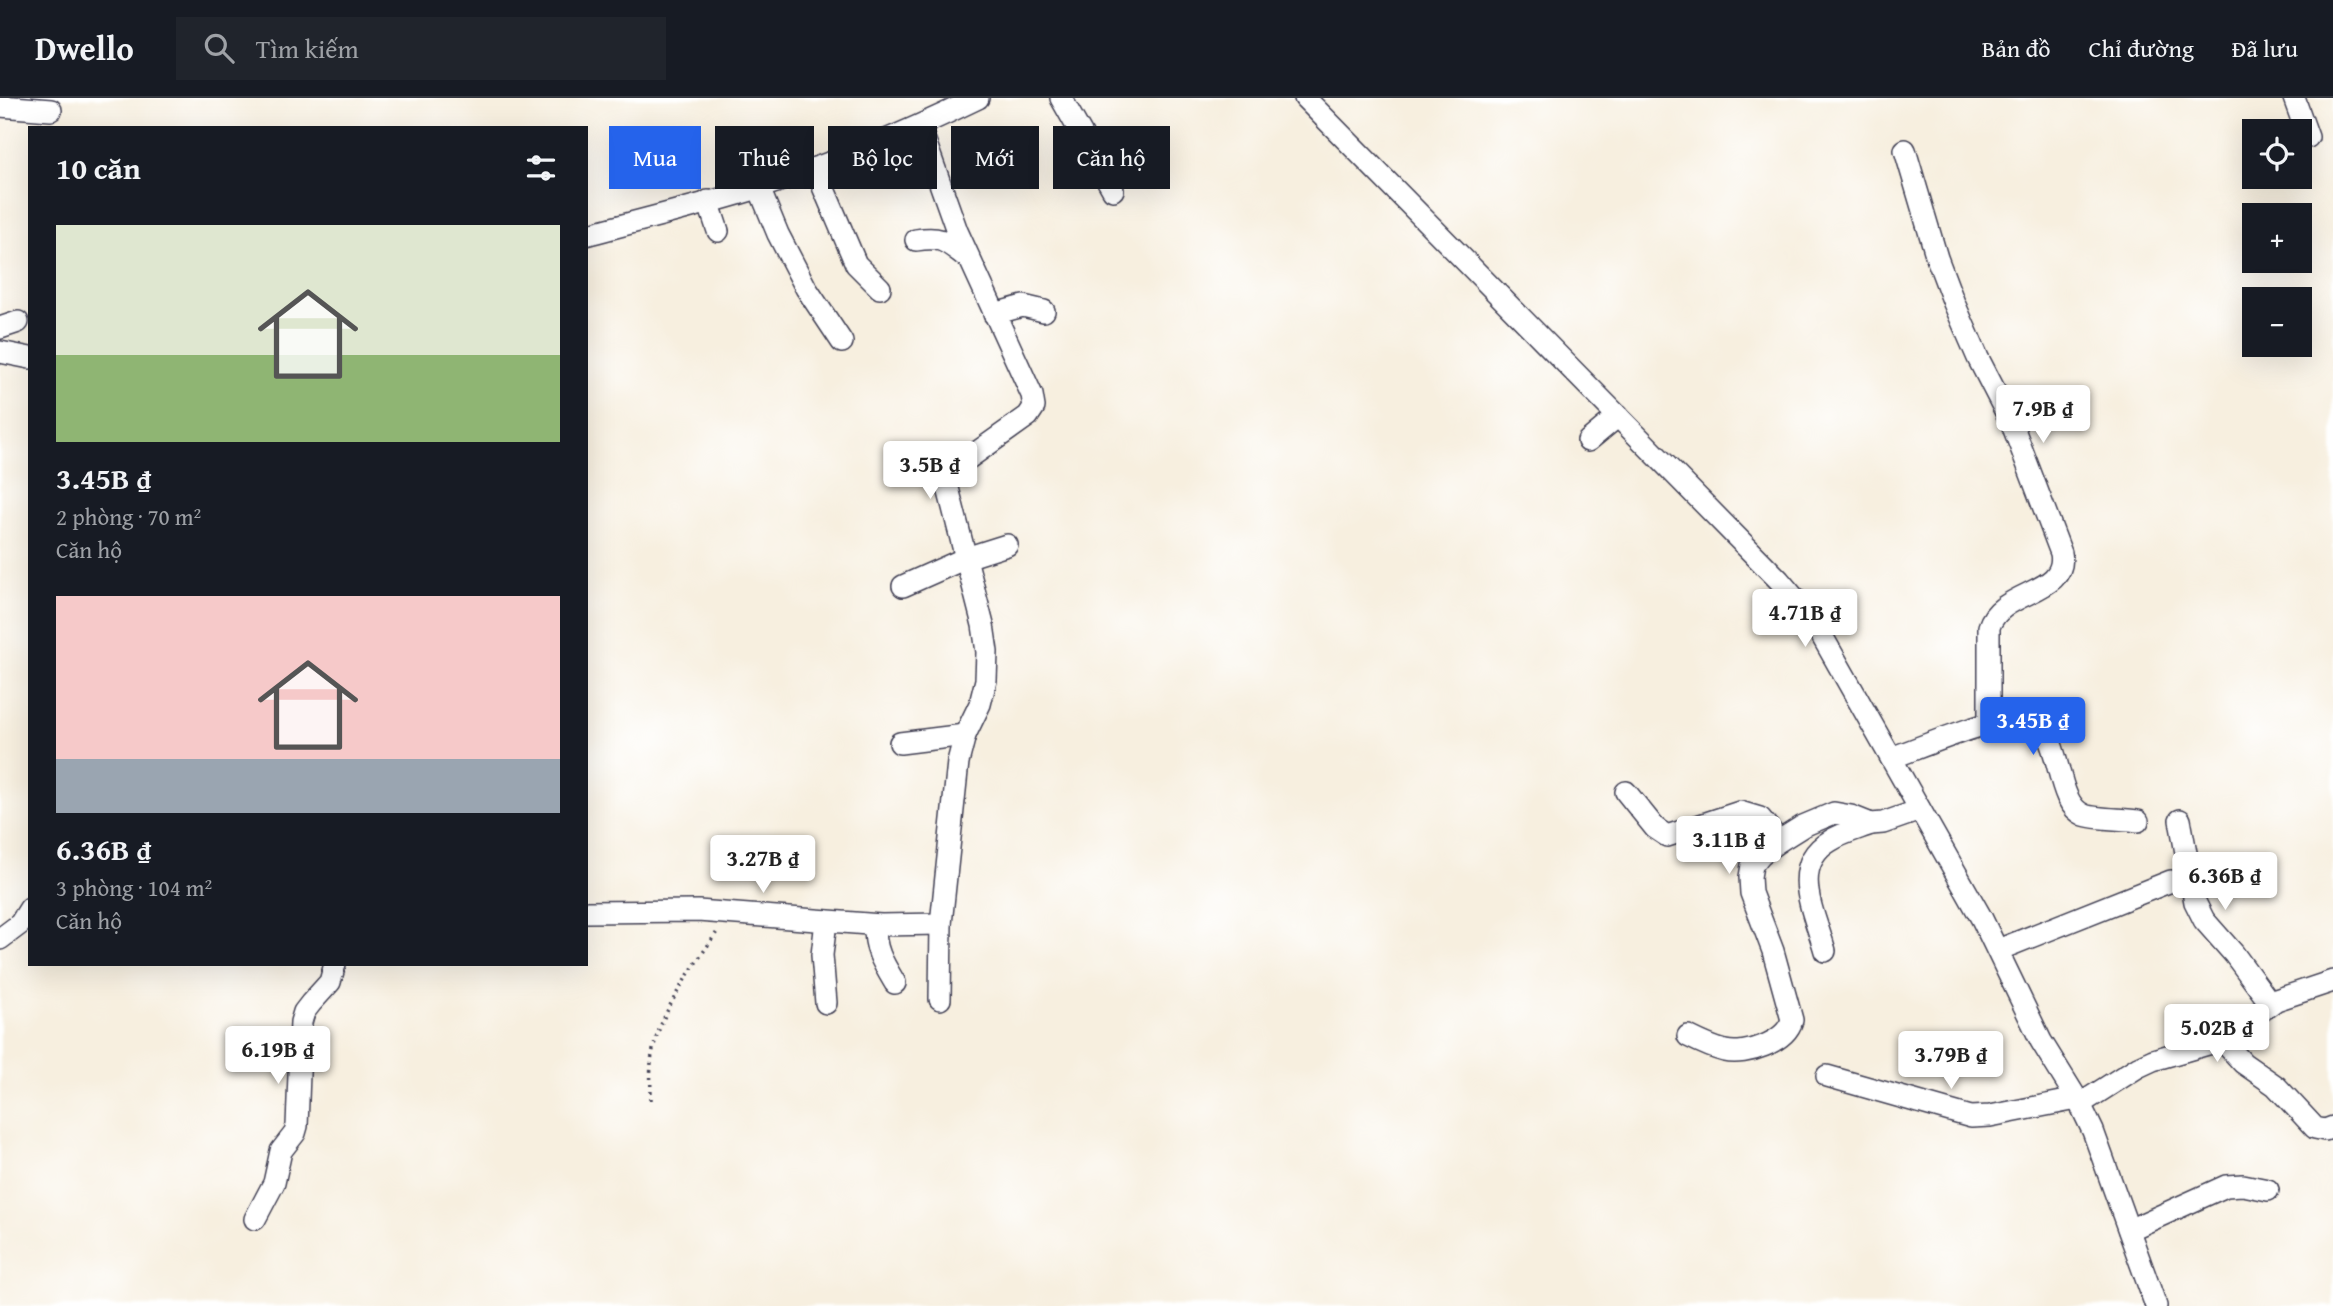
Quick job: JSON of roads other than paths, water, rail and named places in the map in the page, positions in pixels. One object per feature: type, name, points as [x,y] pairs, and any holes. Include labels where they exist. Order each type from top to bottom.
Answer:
[{"type":"street","points":[[1060,98],[1113,190]]},
{"type":"street","points":[[1305,98],[1779,580],[1802,607],[1822,636],[1920,810],[1997,950],[2041,1041],[2079,1101],[2093,1131],[2155,1306]]},
{"type":"street","points":[[2294,98],[2302,119]]},
{"type":"street","points":[[922,126],[974,99]]},
{"type":"street","points":[[0,106],[51,110]]},
{"type":"street","points":[[1905,150],[1937,258],[1954,303],[1981,365],[2012,424],[2063,564],[2052,580],[2000,608],[1992,617],[1989,627],[1989,724]]},
{"type":"street","points":[[828,163],[815,168],[856,264],[880,288]]},
{"type":"street","points":[[937,175],[957,231],[1032,395],[1034,407],[1028,416],[952,470],[948,478],[948,488],[983,625],[987,652],[986,680],[980,704],[965,735],[958,762],[941,925],[940,999]]},
{"type":"street","points":[[588,234],[755,189]]},
{"type":"street","points":[[759,189],[778,234],[806,288],[842,342]]},
{"type":"street","points":[[708,201],[718,231]]},
{"type":"street","points":[[916,240],[935,237],[946,240],[970,260]]},
{"type":"street","points":[[994,314],[1023,306],[1044,311]]},
{"type":"street","points":[[0,352],[28,358]]},
{"type":"street","points":[[1588,440],[1618,416]]},
{"type":"street","points":[[902,586],[966,558],[1007,545]]},
{"type":"street","points":[[1891,758],[1989,724],[2013,718],[2027,718],[2041,726],[2049,738],[2064,789],[2076,809],[2085,816],[2138,821]]},
{"type":"street","points":[[900,743],[965,735]]},
{"type":"street","points":[[1626,792],[1655,828],[1667,836],[1740,812],[1760,818],[1779,841]]},
{"type":"street","points":[[1825,950],[1806,886],[1808,863],[1818,850],[1831,840],[1871,824],[1884,823],[1920,810]]},
{"type":"street","points":[[1688,1036],[1728,1052],[1746,1051],[1776,1039],[1790,1028],[1792,1020],[1773,951],[1751,893],[1752,865],[1761,854],[1779,841],[1803,826],[1834,813],[1871,824]]},
{"type":"street","points":[[2180,820],[2195,902],[2204,920],[2234,954],[2270,1003]]},
{"type":"street","points":[[1997,950],[2171,881]]},
{"type":"street","points":[[0,939],[20,924],[28,911]]},
{"type":"street","points":[[588,912],[730,913],[875,925],[941,925]]},
{"type":"street","points":[[826,921],[822,955],[826,1003]]},
{"type":"street","points":[[875,925],[874,940],[878,954],[895,984]]},
{"type":"street","points":[[255,1219],[274,1183],[281,1151],[298,1126],[300,1034],[304,1012],[330,982],[334,966]]},
{"type":"street","points":[[1827,1076],[1970,1117],[2079,1101],[2153,1060],[2222,1041],[2270,1003],[2333,981]]},
{"type":"street","points":[[2222,1041],[2243,1063],[2276,1086],[2315,1128],[2325,1130],[2333,1127]]},
{"type":"street","points":[[2129,1230],[2226,1186],[2243,1185],[2268,1190]]}]
